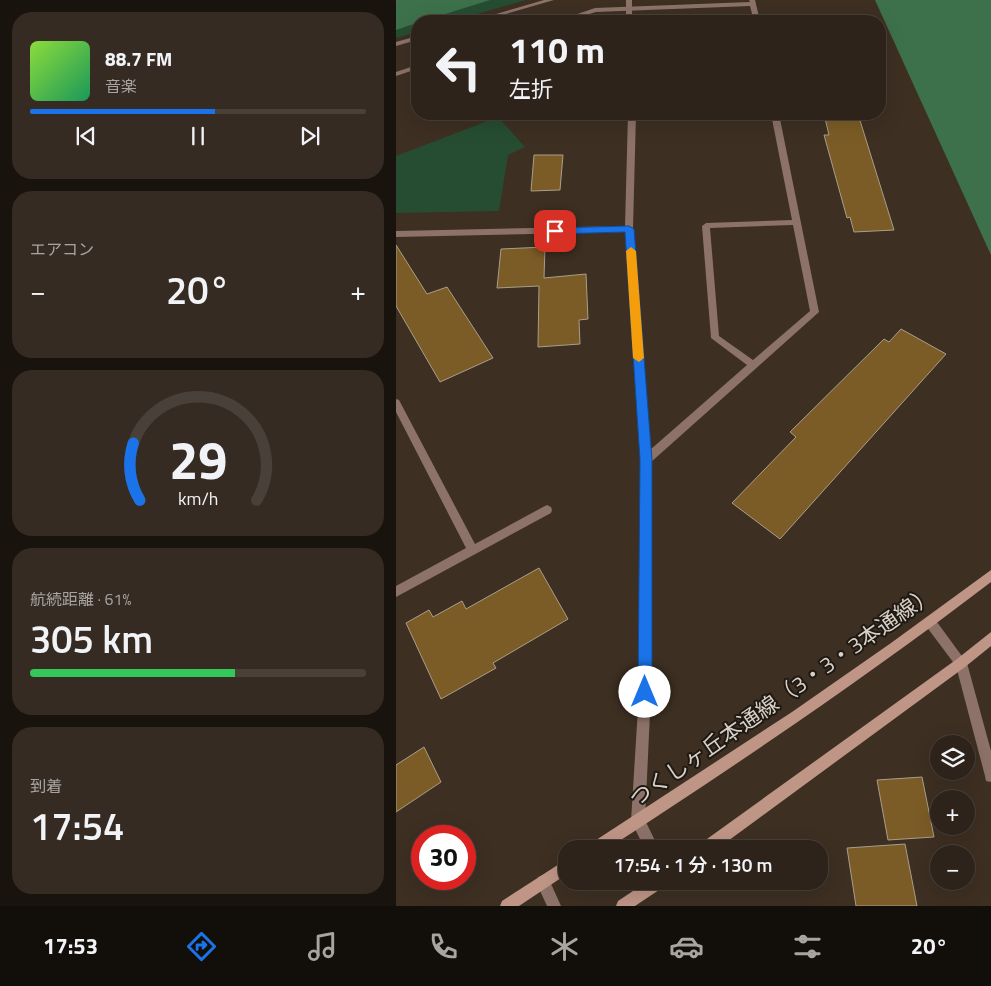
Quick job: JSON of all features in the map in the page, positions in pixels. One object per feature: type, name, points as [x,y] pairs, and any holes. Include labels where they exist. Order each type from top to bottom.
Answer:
[{"type":"street","points":[[497,15],[551,0]]},
{"type":"street","points":[[629,0],[629,15]]},
{"type":"street","points":[[579,15],[595,10],[753,2],[756,15]]},
{"type":"street","points":[[396,44],[411,40]]},
{"type":"street","points":[[396,74],[411,69]]},
{"type":"street","points":[[632,120],[629,229],[646,460],[645,692],[638,821],[648,840]]},
{"type":"street","points":[[646,460],[752,365],[815,312],[776,120]]},
{"type":"street","points":[[752,365],[715,338],[706,226],[796,222]]},
{"type":"street","points":[[396,234],[629,229]]},
{"type":"street","points":[[396,403],[472,549]]},
{"type":"street","points":[[396,592],[472,549],[547,510]]},
{"type":"street","name":"つくしヶ丘本通線（3・3・3本通線）","points":[[609,840],[748,750],[930,622],[991,575]]},
{"type":"street","points":[[930,622],[962,663],[991,776]]},
{"type":"street","points":[[717,840],[962,663],[991,638]]},
{"type":"street","points":[[507,906],[558,872]]},
{"type":"street","points":[[543,882],[554,906]]},
{"type":"street","points":[[623,906],[647,890]]},
{"type":"path","points":[[396,1],[400,0]]},
{"type":"green space","points":[[396,0],[526,0],[474,15],[411,15],[411,34],[396,38]]},
{"type":"green space","points":[[396,0],[490,0],[442,15],[411,15],[411,25],[396,30]]},
{"type":"green space","points":[[875,0],[991,0],[991,255],[886,24],[886,15],[882,15]]},
{"type":"green space","points":[[490,120],[501,120],[525,147],[508,155],[499,211],[396,213],[396,156]]},
{"type":"building","points":[[825,120],[860,120],[894,230],[854,232],[850,217],[847,218],[824,135],[829,135]]},
{"type":"building","points":[[534,155],[563,155],[560,190],[531,191]]},
{"type":"building","points":[[396,245],[427,294],[447,287],[493,358],[440,382],[396,306]]},
{"type":"building","points":[[545,247],[544,278],[586,274],[588,319],[579,320],[580,344],[538,347],[539,286],[497,288],[501,249]]},
{"type":"building","points":[[901,329],[946,354],[780,539],[732,503],[796,437],[790,432],[884,339],[889,342]]},
{"type":"building","points":[[539,568],[568,619],[493,663],[496,668],[441,699],[406,623],[429,610],[433,617],[462,601],[466,609]]},
{"type":"building","points":[[424,747],[441,782],[396,812],[396,765]]},
{"type":"building","points":[[922,777],[930,817],[930,835],[934,835],[934,837],[888,840],[877,780]]},
{"type":"building","points":[[905,844],[917,906],[856,906],[847,848]]},
{"type":"slow traffic","points":[[631,251],[639,358]]},
{"type":"route","points":[[555,231],[629,229],[646,460],[645,692]]}]
